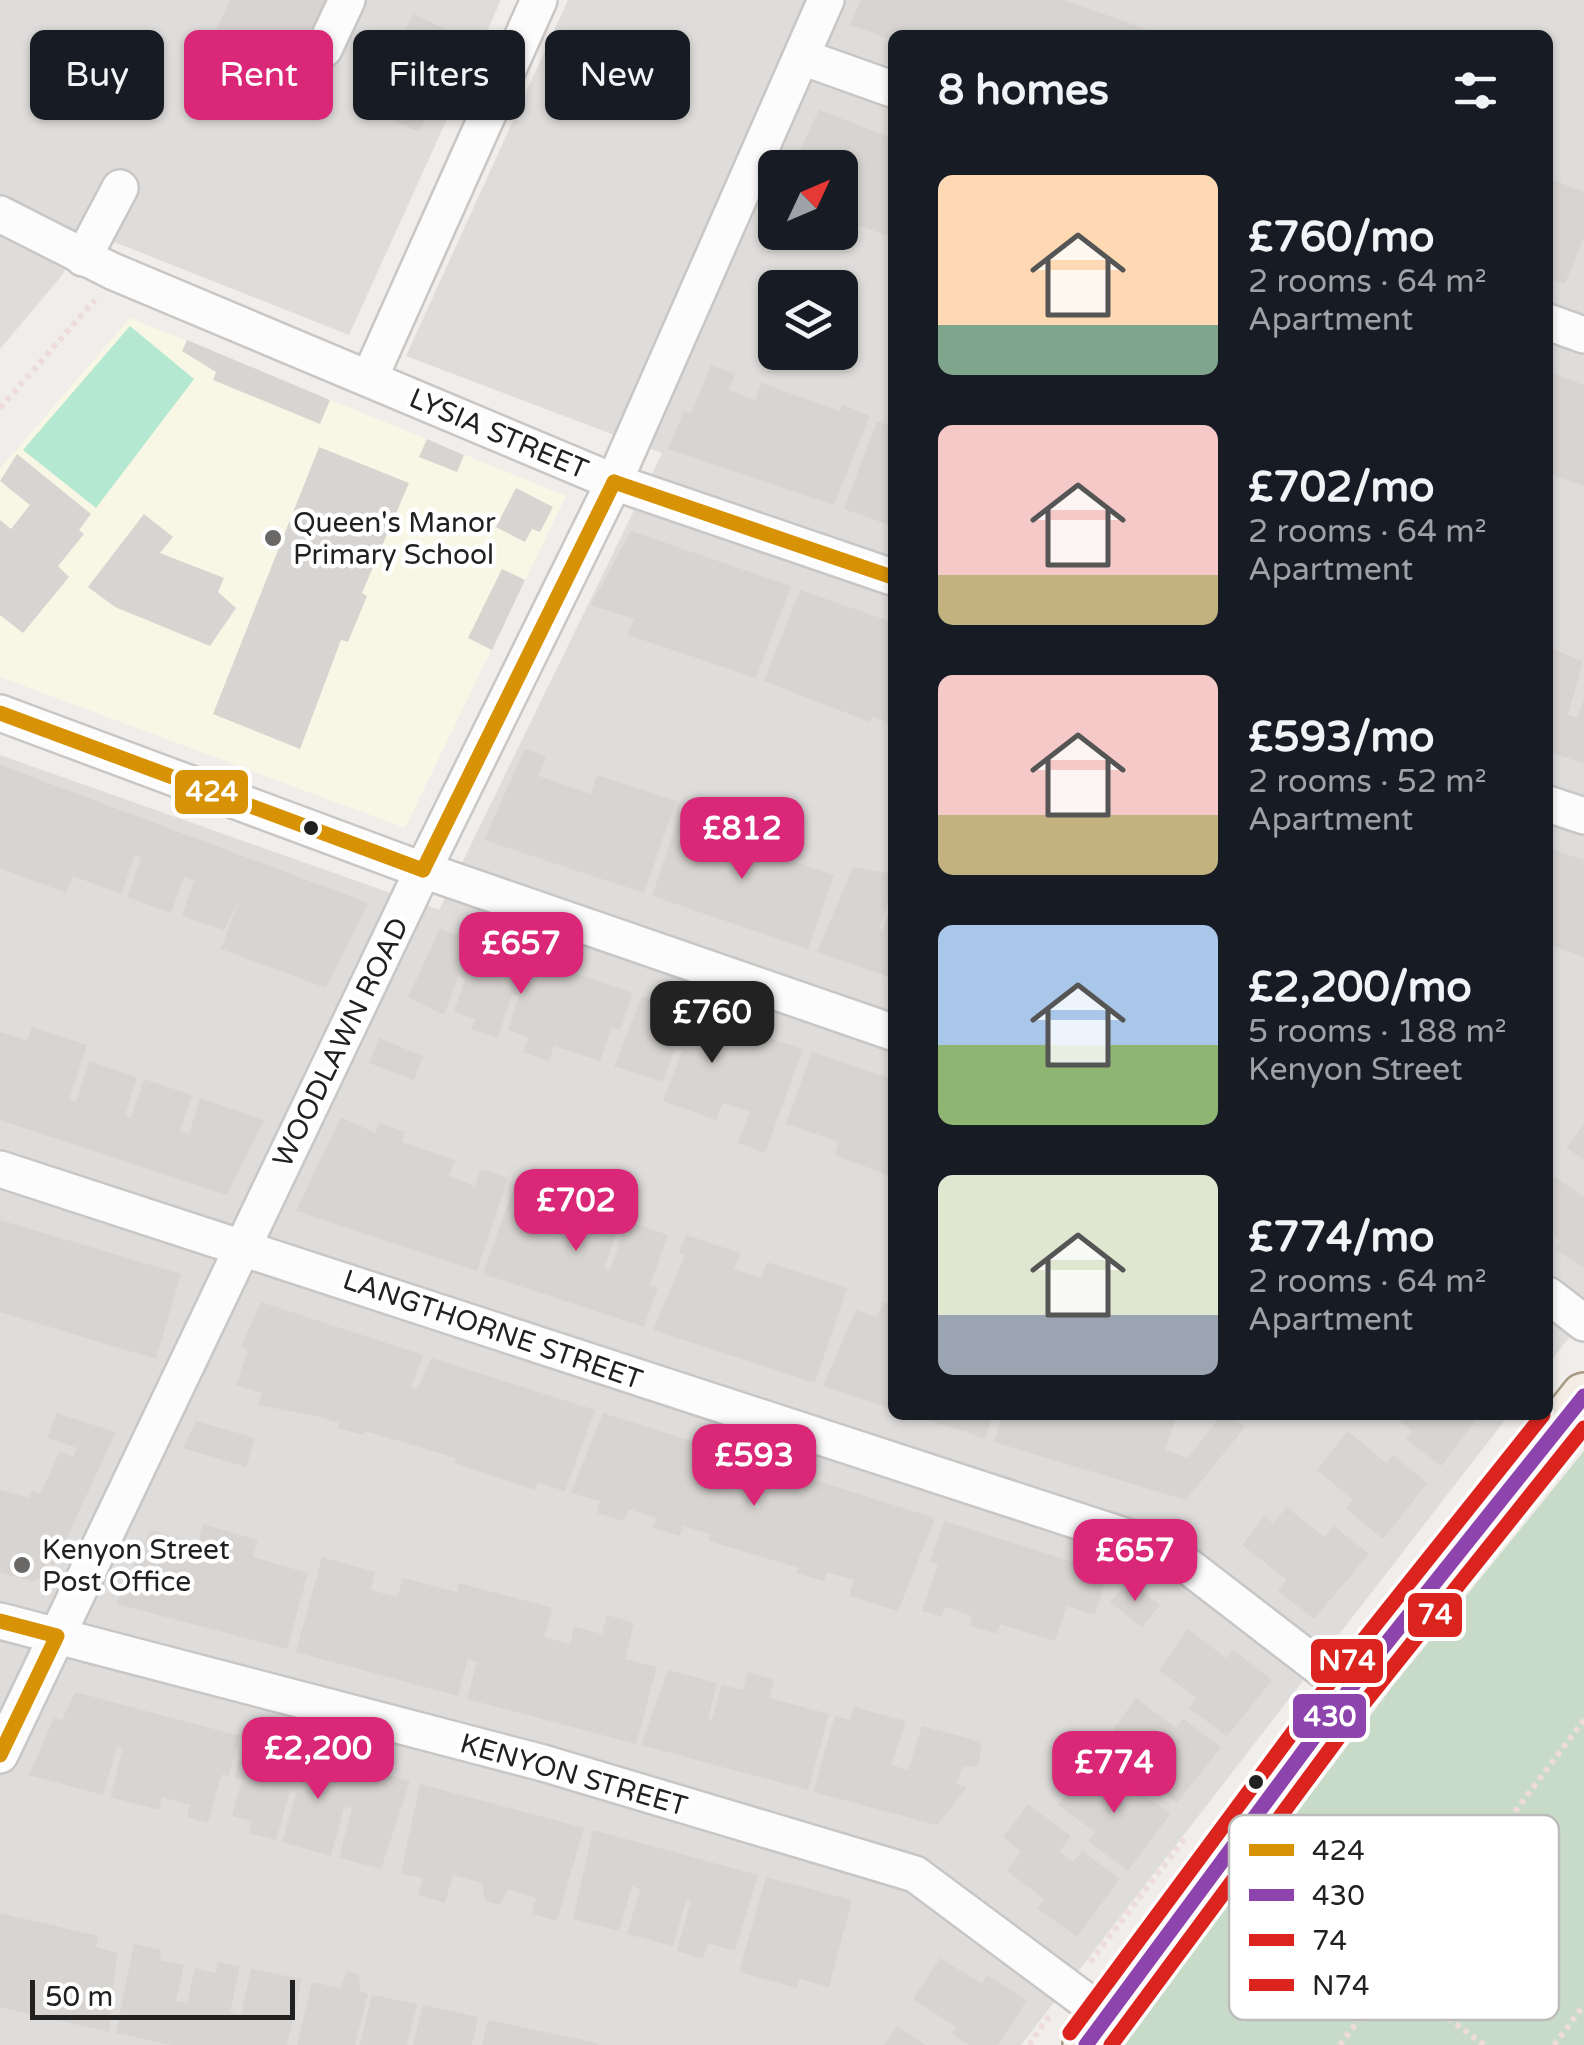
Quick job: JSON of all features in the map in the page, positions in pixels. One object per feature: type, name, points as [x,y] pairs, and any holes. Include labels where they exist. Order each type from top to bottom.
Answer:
[{"type":"main road","points":[[1256,1815],[1349,1690],[1584,1396]]},
{"type":"main road","points":[[1096,2030],[1229,1851]]},
{"type":"street","points":[[333,30],[347,0]]},
{"type":"street","points":[[370,377],[539,0]]},
{"type":"street","name":"WOODLAWN ROAD","points":[[0,1755],[422,870],[614,482],[826,0]]},
{"type":"street","points":[[802,57],[888,88]]},
{"type":"street","points":[[97,276],[120,188]]},
{"type":"street","name":"LYSIA STREET","points":[[0,214],[97,276],[370,377],[614,482],[888,576]]},
{"type":"street","points":[[1553,324],[1584,335]]},
{"type":"street","points":[[0,713],[422,870],[888,1031]]},
{"type":"street","points":[[1553,806],[1584,816]]},
{"type":"street","name":"LANGTHORNE STREET","points":[[0,1169],[242,1244],[708,1402],[1166,1550],[1349,1690]]},
{"type":"street","points":[[1553,1299],[1584,1322]]},
{"type":"street","name":"KENYON STREET","points":[[0,1621],[543,1763],[916,1874],[1096,2030]]},
{"type":"path","points":[[0,408],[97,276]]},
{"type":"path","points":[[1513,1815],[1584,1720]]},
{"type":"path","points":[[1554,2045],[1584,2005]]},
{"type":"path","points":[[1340,2045],[1359,2020]]},
{"type":"path","points":[[1451,2020],[1484,2045]]},
{"type":"shaded area","points":[[0,0],[501,0],[487,30],[353,30],[353,120],[447,120],[349,335],[84,230],[63,274],[0,349]]},
{"type":"shaded area","points":[[568,0],[1584,0],[1584,1318],[1553,1358],[1553,30],[888,30],[888,1420],[1505,1420],[1021,2045],[0,2045],[0,755],[439,910],[662,453],[406,356],[513,120],[525,120],[525,94],[545,51],[545,120],[690,120],[690,30],[554,30]]},
{"type":"shaded area","name":"Queen's Manor Primary School","points":[[130,318],[566,496],[405,828],[0,677],[0,469]]},
{"type":"shaded area","points":[[1584,1451],[1584,2045],[1121,2045],[1229,1902],[1229,2020],[1559,2020],[1559,1815],[1295,1815],[1392,1687]]},
{"type":"green space","points":[[130,326],[194,379],[96,508],[23,450]]},
{"type":"building","points":[[230,0],[334,0],[321,30],[216,30]]},
{"type":"building","points":[[861,0],[1063,0],[1149,30],[888,30],[888,39],[850,25]]},
{"type":"building","points":[[413,14],[448,30],[406,30]]},
{"type":"building","points":[[819,110],[888,136],[888,236],[858,225],[858,150],[800,150]]},
{"type":"building","points":[[393,120],[425,120],[419,132]]},
{"type":"building","points":[[1553,180],[1584,192],[1584,237],[1565,284],[1553,280]]},
{"type":"building","points":[[187,340],[330,400],[320,424],[213,380],[216,372],[182,351]]},
{"type":"building","points":[[711,365],[735,374],[729,390],[755,400],[761,383],[840,411],[842,404],[870,416],[834,505],[668,449],[684,411],[691,413]]},
{"type":"building","points":[[1553,374],[1584,385],[1584,486],[1553,475]]},
{"type":"building","points":[[877,421],[888,425],[888,525],[844,509]]},
{"type":"building","points":[[427,439],[464,455],[457,472],[419,457]]},
{"type":"building","points":[[319,447],[409,483],[362,593],[367,596],[348,642],[341,640],[300,749],[213,714]]},
{"type":"building","points":[[17,454],[91,514],[79,530],[84,534],[58,566],[69,577],[23,633],[0,615],[0,520],[11,529],[30,505],[0,481]]},
{"type":"building","points":[[516,488],[553,507],[540,532],[532,529],[525,542],[496,527]]},
{"type":"building","points":[[144,514],[173,537],[160,553],[224,578],[218,592],[236,608],[210,646],[115,607],[88,587]]},
{"type":"building","points":[[631,531],[791,586],[756,678],[628,635],[634,619],[591,605]]},
{"type":"building","points":[[502,569],[525,580],[492,650],[468,638]]},
{"type":"building","points":[[800,590],[888,621],[888,722],[872,717],[870,722],[764,681]]},
{"type":"building","points":[[1553,649],[1583,661],[1568,715],[1577,718],[1584,699],[1584,764],[1553,753]]},
{"type":"building","points":[[525,749],[546,756],[539,776],[591,794],[597,775],[676,801],[644,893],[484,840]]},
{"type":"building","points":[[0,765],[368,903],[326,988],[221,949],[240,897],[224,930],[182,916],[194,880],[184,877],[171,913],[127,897],[141,858],[135,855],[121,894],[73,876],[66,893],[0,868]]},
{"type":"building","points":[[711,807],[738,816],[729,840],[834,875],[808,949],[652,896],[677,822],[703,831]]},
{"type":"building","points":[[1553,850],[1584,860],[1584,957],[1553,946]]},
{"type":"building","points":[[853,867],[888,873],[888,901],[879,928],[883,930],[888,917],[888,977],[817,952]]},
{"type":"building","points":[[440,929],[633,993],[620,1030],[612,1027],[600,1061],[554,1046],[549,1061],[523,1052],[528,1037],[508,1030],[519,996],[512,994],[498,1038],[471,1029],[475,1019],[454,1012],[465,979],[458,976],[444,1015],[408,997]]},
{"type":"building","points":[[642,996],[803,1049],[765,1153],[738,1143],[750,1112],[723,1103],[716,1120],[663,1101],[682,1051],[675,1048],[663,1082],[614,1066]]},
{"type":"building","points":[[32,1027],[87,1045],[69,1100],[76,1102],[89,1061],[137,1077],[125,1116],[131,1118],[144,1079],[192,1095],[180,1131],[189,1134],[200,1098],[264,1120],[227,1195],[0,1120],[0,1032],[27,1040]]},
{"type":"building","points":[[379,1038],[423,1056],[414,1080],[369,1063]]},
{"type":"building","points":[[812,1052],[888,1078],[888,1175],[835,1155],[839,1142],[786,1124]]},
{"type":"building","points":[[341,1117],[375,1133],[379,1123],[405,1132],[402,1142],[455,1160],[449,1176],[475,1186],[481,1169],[508,1178],[477,1271],[296,1211]]},
{"type":"building","points":[[1584,1124],[1584,1160],[1567,1148]]},
{"type":"building","points":[[1553,1176],[1584,1197],[1584,1268],[1556,1249],[1561,1241],[1553,1235]]},
{"type":"building","points":[[517,1178],[595,1210],[600,1197],[618,1204],[614,1216],[622,1219],[604,1268],[610,1270],[627,1221],[668,1235],[650,1285],[658,1287],[644,1327],[483,1274]]},
{"type":"building","points":[[0,1220],[181,1274],[156,1359],[0,1312]]},
{"type":"building","points":[[686,1235],[740,1253],[734,1269],[761,1278],[767,1262],[847,1288],[815,1383],[653,1330],[685,1255],[679,1253]]},
{"type":"building","points":[[261,1302],[423,1355],[411,1387],[417,1389],[432,1358],[595,1410],[565,1491],[538,1483],[535,1490],[454,1463],[456,1458],[365,1431],[364,1435],[337,1428],[339,1423],[312,1415],[257,1405],[262,1393],[236,1385],[248,1350],[241,1347]]},
{"type":"building","points":[[883,1302],[888,1304],[888,1408],[823,1386],[856,1310],[877,1317]]},
{"type":"building","points":[[56,1413],[116,1432],[54,1565],[47,1562],[40,1578],[32,1581],[0,1573],[0,1490],[30,1498],[31,1491],[40,1494],[60,1451],[73,1457],[77,1448],[48,1438]]},
{"type":"building","points":[[603,1413],[764,1464],[750,1506],[755,1508],[759,1509],[773,1467],[935,1518],[898,1611],[849,1596],[854,1580],[827,1572],[824,1581],[797,1573],[799,1568],[709,1541],[711,1534],[683,1526],[680,1536],[652,1528],[656,1518],[628,1509],[624,1521],[597,1513],[600,1501],[571,1493]]},
{"type":"building","points":[[929,1420],[991,1420],[985,1439]]},
{"type":"building","points":[[1001,1420],[1175,1420],[1165,1450],[1188,1458],[1217,1420],[1236,1420],[1245,1427],[1186,1500],[994,1442]]},
{"type":"building","points":[[1398,1420],[1476,1420],[1441,1466],[1406,1439],[1412,1431]]},
{"type":"building","points":[[196,1421],[255,1438],[246,1467],[183,1448]]},
{"type":"building","points":[[1348,1431],[1386,1463],[1393,1455],[1427,1483],[1383,1539],[1346,1509],[1353,1500],[1317,1470]]},
{"type":"building","points":[[1287,1507],[1324,1537],[1334,1526],[1369,1554],[1314,1619],[1278,1591],[1287,1580],[1242,1545],[1264,1516],[1273,1523]]},
{"type":"building","points":[[944,1521],[1108,1573],[1095,1615],[1067,1606],[1055,1641],[1000,1624],[997,1634],[970,1626],[972,1616],[945,1607],[942,1617],[922,1611],[938,1564],[930,1561]]},
{"type":"building","points":[[203,1524],[258,1540],[253,1557],[308,1573],[287,1649],[116,1604],[150,1530],[198,1543]]},
{"type":"building","points":[[322,1557],[375,1572],[371,1590],[397,1597],[403,1578],[457,1592],[459,1583],[553,1608],[544,1637],[570,1644],[574,1627],[602,1634],[607,1615],[634,1623],[625,1659],[657,1667],[636,1744],[467,1699],[477,1662],[468,1659],[458,1696],[296,1652]]},
{"type":"building","points":[[1130,1581],[1160,1605],[1142,1627],[1110,1602]]},
{"type":"building","points":[[1188,1629],[1226,1658],[1233,1650],[1272,1680],[1227,1736],[1189,1708],[1197,1698],[1159,1670]]},
{"type":"building","points":[[668,1670],[717,1683],[708,1719],[712,1720],[722,1685],[743,1690],[748,1672],[774,1680],[769,1698],[829,1714],[808,1790],[641,1745]]},
{"type":"building","points":[[75,1692],[240,1736],[228,1777],[222,1774],[208,1823],[187,1817],[190,1805],[162,1797],[159,1810],[110,1797],[123,1748],[117,1747],[103,1795],[29,1775],[54,1718],[62,1720]]},
{"type":"building","points":[[1136,1698],[1176,1728],[1183,1719],[1221,1747],[1177,1803],[1140,1775],[1147,1766],[1108,1737]]},
{"type":"building","points":[[854,1707],[906,1721],[891,1765],[908,1770],[922,1726],[978,1741],[982,1747],[977,1766],[963,1767],[956,1784],[967,1787],[937,1825],[813,1792],[835,1716],[850,1720]]},
{"type":"building","points":[[246,1737],[410,1781],[381,1869],[339,1858],[352,1808],[344,1807],[331,1856],[282,1842],[296,1793],[290,1791],[276,1840],[249,1833],[252,1821],[232,1816],[242,1780],[235,1778]]},
{"type":"building","points":[[1088,1765],[1125,1794],[1132,1784],[1170,1814],[1128,1871],[1088,1841],[1095,1832],[1058,1805]]},
{"type":"building","points":[[420,1784],[584,1828],[557,1921],[532,1914],[536,1898],[508,1889],[500,1905],[485,1901],[482,1883],[453,1875],[445,1903],[418,1895],[423,1878],[401,1873]]},
{"type":"building","points":[[1028,1804],[1071,1836],[1059,1852],[1073,1862],[1082,1851],[1120,1879],[1077,1937],[1037,1908],[1044,1899],[1007,1871],[1021,1852],[1003,1837]]},
{"type":"building","points":[[593,1830],[758,1875],[735,1951],[708,1943],[703,1959],[677,1951],[691,1901],[686,1900],[673,1946],[627,1934],[640,1889],[632,1886],[619,1931],[573,1919]]},
{"type":"building","points":[[766,1877],[852,1900],[829,1987],[799,1979],[797,1988],[739,1972]]},
{"type":"building","points":[[0,1913],[98,1936],[96,1947],[117,1953],[109,2032],[0,2007]]},
{"type":"building","points":[[134,1944],[161,1950],[160,1960],[184,1965],[176,2001],[187,2003],[195,1968],[216,1973],[218,1962],[240,1966],[230,2012],[241,2015],[251,1969],[302,1979],[287,2045],[171,2045],[116,2033]]},
{"type":"building","points":[[940,1958],[982,1984],[987,1975],[1027,2000],[998,2045],[969,2045],[952,2034],[956,2027],[913,1999]]},
{"type":"building","points":[[348,1971],[359,1974],[360,1991],[368,1994],[355,2045],[297,2045],[312,1982],[340,1988]]},
{"type":"building","points":[[372,1995],[417,2004],[407,2045],[360,2045]]},
{"type":"building","points":[[423,2005],[478,2017],[472,2045],[413,2045]]},
{"type":"building","points":[[488,2020],[598,2043],[598,2045],[482,2045]]},
{"type":"building","points":[[897,2026],[926,2045],[884,2045]]},
{"type":"transit line","name":"424","points":[[614,482],[888,576]]},
{"type":"transit line","name":"424","points":[[423,870],[614,482]]},
{"type":"transit line","name":"424","points":[[0,713],[423,870]]},
{"type":"transit line","name":"430","points":[[1256,1815],[1349,1690],[1584,1396]]},
{"type":"transit line","name":"N74","points":[[1232,1815],[1333,1678],[1539,1420]]},
{"type":"transit line","name":"74","points":[[1281,1815],[1365,1702],[1584,1428]]},
{"type":"transit line","name":"424","points":[[0,1621],[57,1636],[0,1755]]},
{"type":"transit line","name":"N74","points":[[1070,2033],[1229,1818]]},
{"type":"transit line","name":"430","points":[[1086,2045],[1229,1852]]},
{"type":"transit line","name":"74","points":[[1111,2045],[1229,1886]]},
{"type":"place","name":"Queen's Manor Primary School","points":[[273,538]]},
{"type":"place","name":"Kenyon Street Post Office","points":[[22,1565]]}]
